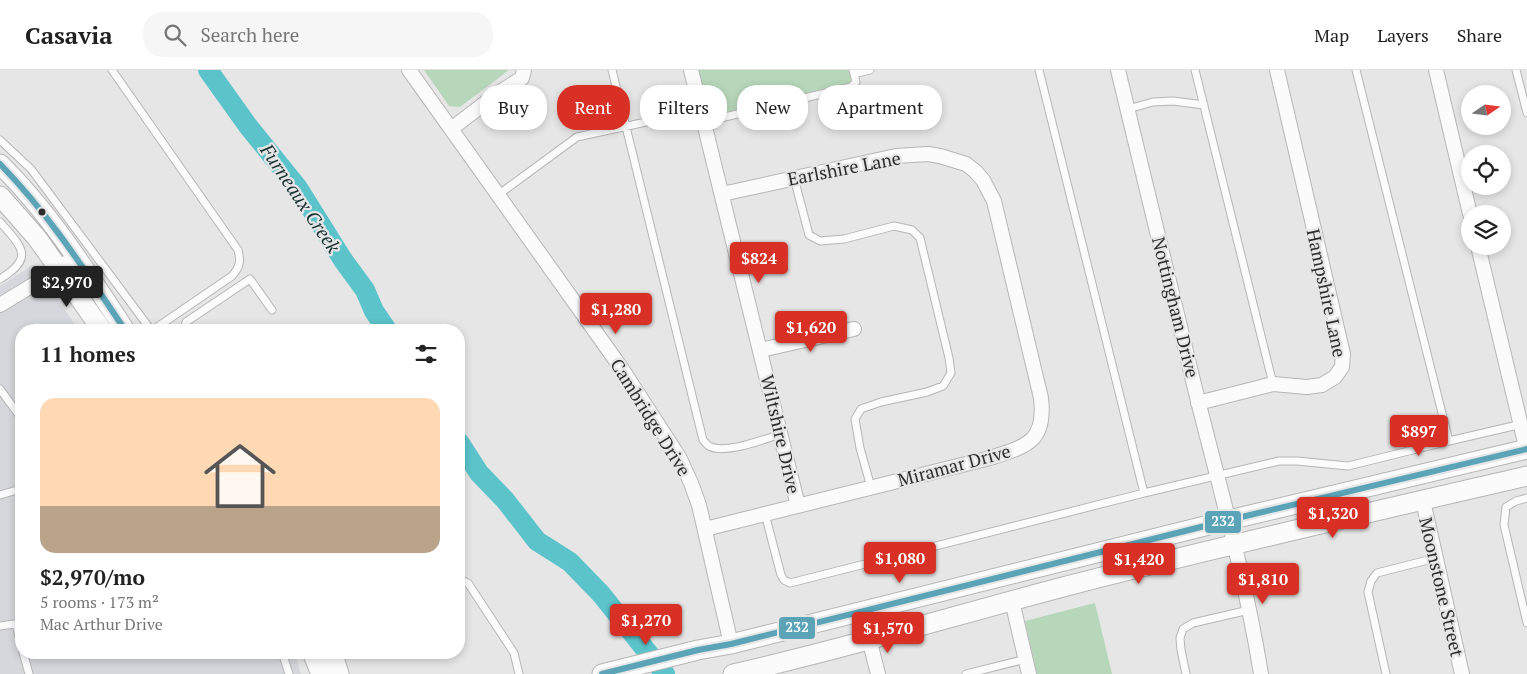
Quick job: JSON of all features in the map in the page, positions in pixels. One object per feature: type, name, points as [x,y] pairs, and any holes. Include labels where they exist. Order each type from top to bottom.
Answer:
[{"type":"main road","points":[[0,164],[20,184],[46,216],[82,251],[122,324]]},
{"type":"main road","points":[[0,196],[37,238],[98,324]]},
{"type":"main road","points":[[602,674],[698,650],[731,644],[1229,520],[1527,450]]},
{"type":"main road","points":[[733,674],[1235,544],[1527,476]]},
{"type":"main road","points":[[315,659],[321,674]]},
{"type":"main road","points":[[334,659],[339,674]]},
{"type":"street","name":"Cambridge Drive","points":[[409,70],[622,368],[679,457],[691,483],[704,529],[731,644]]},
{"type":"street","points":[[451,129],[497,94],[522,78],[524,70]]},
{"type":"street","name":"Wiltshire Drive","points":[[691,70],[695,85]]},
{"type":"street","name":"Nottingham Drive","points":[[1118,70],[1198,403],[1235,544],[1262,673]]},
{"type":"street","name":"Hampshire Lane","points":[[1198,403],[1273,384],[1307,387],[1322,385],[1335,377],[1342,367],[1343,354],[1277,70]]},
{"type":"street","points":[[1436,70],[1468,205]]},
{"type":"street","name":"Wiltshire Drive","points":[[706,130],[798,506]]},
{"type":"street","name":"Earlshire Lane","points":[[722,194],[896,156],[928,154],[966,164]]},
{"type":"street","name":"Miramar Drive","points":[[704,529],[990,458],[1015,450],[1035,437],[1043,412],[1041,398],[994,201],[983,180],[966,164]]},
{"type":"street","points":[[0,305],[59,268],[82,251]]},
{"type":"street","points":[[1480,255],[1524,424],[1527,450]]},
{"type":"street","points":[[761,350],[854,329]]},
{"type":"street","name":"Moonstone Street","points":[[1423,501],[1462,674]]},
{"type":"street","points":[[1012,601],[1030,674]]},
{"type":"street","points":[[862,611],[878,674]]},
{"type":"lane","points":[[112,70],[238,250],[240,256],[240,267],[232,276],[161,324]]},
{"type":"lane","points":[[612,70],[616,85]]},
{"type":"lane","points":[[727,111],[851,87],[856,82],[854,72],[870,70]]},
{"type":"lane","points":[[1039,70],[1144,493]]},
{"type":"lane","points":[[1195,70],[1273,384]]},
{"type":"lane","points":[[1356,70],[1449,440]]},
{"type":"lane","points":[[1516,70],[1527,113]]},
{"type":"lane","points":[[1128,109],[1153,102],[1173,101],[1204,105]]},
{"type":"lane","points":[[498,195],[577,137],[608,130]]},
{"type":"lane","points":[[627,130],[703,440],[710,446],[722,449],[781,434]]},
{"type":"lane","points":[[0,140],[31,169],[82,251],[147,324]]},
{"type":"lane","points":[[794,178],[809,235],[820,241],[844,239],[894,226],[912,230],[920,238],[928,266],[951,373],[944,386],[861,409],[855,419],[860,448],[871,487]]},
{"type":"lane","points":[[0,222],[20,248],[22,256],[20,264],[12,272],[0,279]]},
{"type":"lane","points":[[186,324],[250,279],[272,310]]},
{"type":"lane","points":[[0,388],[15,409]]},
{"type":"lane","points":[[765,514],[781,575],[784,580],[790,583],[1217,474],[1279,461],[1348,466],[1449,440],[1524,424]]},
{"type":"lane","points":[[0,494],[15,490]]},
{"type":"lane","points":[[1527,498],[1516,501],[1506,507],[1504,525],[1527,623]]},
{"type":"lane","points":[[1386,674],[1368,592],[1371,581],[1377,573],[1436,558]]},
{"type":"lane","points":[[465,582],[468,583],[514,653],[519,674]]},
{"type":"lane","points":[[1186,674],[1180,638],[1183,629],[1193,623],[1250,610]]},
{"type":"lane","points":[[0,626],[15,624]]},
{"type":"lane","points":[[25,659],[29,674]]},
{"type":"lane","points":[[284,659],[289,674]]},
{"type":"lane","points":[[966,674],[1026,659]]},
{"type":"shaded area","points":[[33,265],[75,324],[15,324],[15,659],[297,659],[301,674],[0,674],[0,286]]},
{"type":"green space","points":[[424,70],[509,70],[489,85],[480,85],[480,92],[460,107],[449,106]]},
{"type":"green space","points":[[697,70],[850,70],[852,79],[850,83],[842,85],[818,85],[818,91],[808,93],[808,85],[737,85],[737,110],[727,112],[727,85],[700,85]]},
{"type":"green space","points":[[1095,603],[1112,674],[1037,674],[1025,621]]},
{"type":"waterway","name":"Furneaux Creek","points":[[208,70],[248,126],[298,188],[343,260],[365,290],[374,311],[383,324]]},
{"type":"waterway","name":"Furneaux Creek","points":[[465,451],[479,473],[505,500],[537,541],[570,562],[601,594],[665,674]]},
{"type":"transit line","name":"232","points":[[0,164],[51,223],[121,324]]},
{"type":"transit line","name":"232","points":[[602,674],[1527,449]]}]
